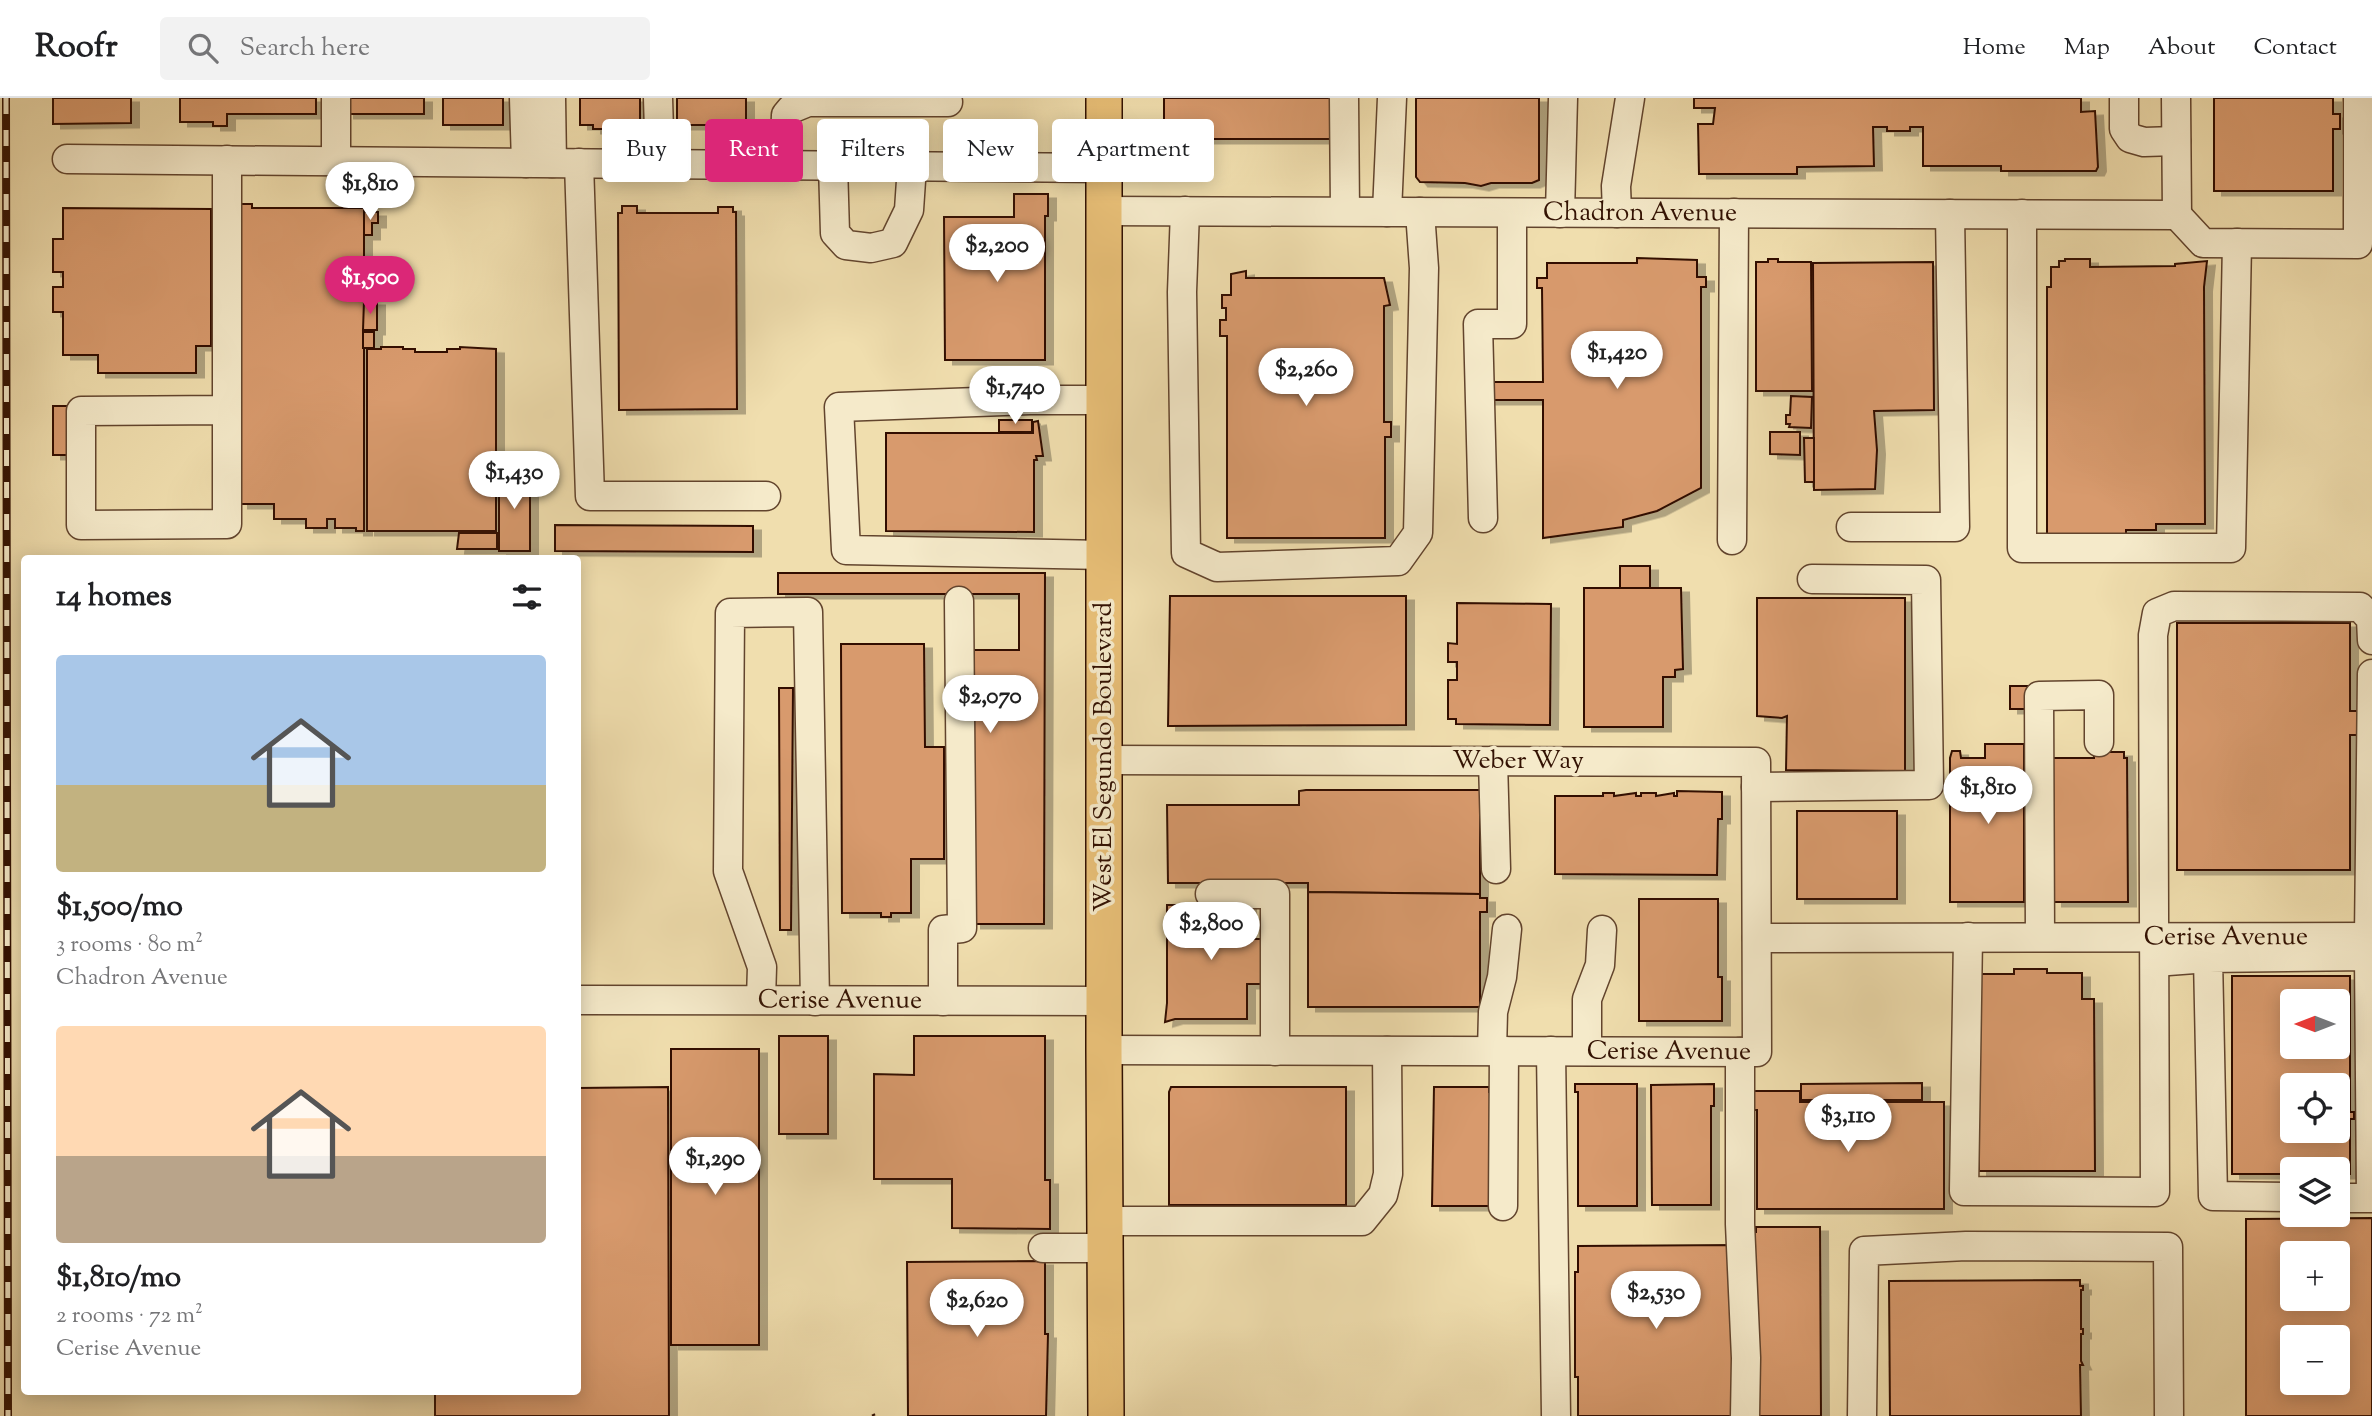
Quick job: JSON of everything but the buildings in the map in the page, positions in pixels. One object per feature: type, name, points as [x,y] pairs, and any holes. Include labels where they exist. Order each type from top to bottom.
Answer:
[{"type":"main road","name":"West El Segundo Boulevard","points":[[1104,98],[1104,119]]},
{"type":"main road","name":"West El Segundo Boulevard","points":[[1104,182],[1106,1416]]},
{"type":"street","points":[[336,98],[336,161]]},
{"type":"street","points":[[524,98],[552,163]]},
{"type":"street","points":[[551,98],[552,163],[590,496],[766,496]]},
{"type":"street","points":[[658,98],[659,119]]},
{"type":"street","points":[[1344,98],[1345,211]]},
{"type":"street","points":[[1387,212],[1392,98]]},
{"type":"street","points":[[1560,212],[1563,98]]},
{"type":"street","points":[[1617,212],[1616,186],[1630,98]]},
{"type":"street","points":[[2124,98],[2124,129],[2130,138],[2144,142],[2176,141]]},
{"type":"street","points":[[2176,98],[2177,215],[2203,243],[2358,244],[2358,98]]},
{"type":"street","points":[[786,119],[792,109],[808,102],[948,102]]},
{"type":"street","points":[[67,159],[602,163]]},
{"type":"street","points":[[227,160],[227,410],[227,524],[81,524],[81,411],[227,410]]},
{"type":"street","points":[[929,166],[1052,167]]},
{"type":"street","points":[[834,182],[835,233],[846,245],[870,248],[893,243],[909,210],[911,182]]},
{"type":"street","name":"Chadron Avenue","points":[[1104,211],[2177,215]]},
{"type":"street","points":[[1185,211],[1182,292],[1186,553],[1217,566],[1398,561],[1418,533],[1424,268],[1420,212]]},
{"type":"street","points":[[1483,518],[1478,324],[1512,324],[1512,212]]},
{"type":"street","points":[[1732,540],[1734,213]]},
{"type":"street","points":[[1851,527],[1955,527],[1950,214]]},
{"type":"street","points":[[2022,214],[2022,548],[2231,548],[2237,243]]},
{"type":"street","points":[[1104,400],[839,407],[846,550],[1104,555]]},
{"type":"street","points":[[1756,787],[1929,785],[1926,580],[1812,579]]},
{"type":"street","points":[[943,1001],[943,930],[962,928],[959,601]]},
{"type":"street","points":[[1968,937],[1964,1191],[2155,1192],[2153,635],[2157,613],[2174,606],[2360,607],[2371,619],[2372,639]]},
{"type":"street","points":[[761,999],[762,967],[728,871],[730,613],[808,612],[815,1001]]},
{"type":"street","points":[[2371,937],[2372,674]]},
{"type":"street","points":[[2040,937],[2039,696],[2099,695],[2099,742]]},
{"type":"street","name":"Weber Way","points":[[1104,760],[1756,762],[1757,938]]},
{"type":"street","points":[[1493,761],[1496,869]]},
{"type":"street","points":[[1210,894],[1275,894],[1275,1051]]},
{"type":"street","points":[[1503,1206],[1498,1051],[1493,1012],[1502,977],[1507,929]]},
{"type":"street","points":[[1587,1052],[1587,999],[1600,965],[1602,930]]},
{"type":"street","name":"Cerise Avenue","points":[[1104,1050],[1757,1052],[1757,938],[2040,937],[2155,950],[2371,937]]},
{"type":"street","points":[[2280,1197],[2213,1196],[2207,948],[2370,957],[2371,1198],[2350,1198]]},
{"type":"street","name":"Cerise Avenue","points":[[581,1000],[1104,1001]]},
{"type":"street","points":[[1043,1248],[1105,1235],[1362,1221],[1383,1195],[1388,1174],[1387,1051]]},
{"type":"street","points":[[1551,1052],[1556,1416]]},
{"type":"street","points":[[1740,1052],[1740,1224],[1746,1357],[1745,1416]]},
{"type":"street","points":[[1861,1416],[1864,1251],[1966,1246],[2168,1247],[2169,1416]]},
{"type":"railway","points":[[6,98],[8,1416]]}]
